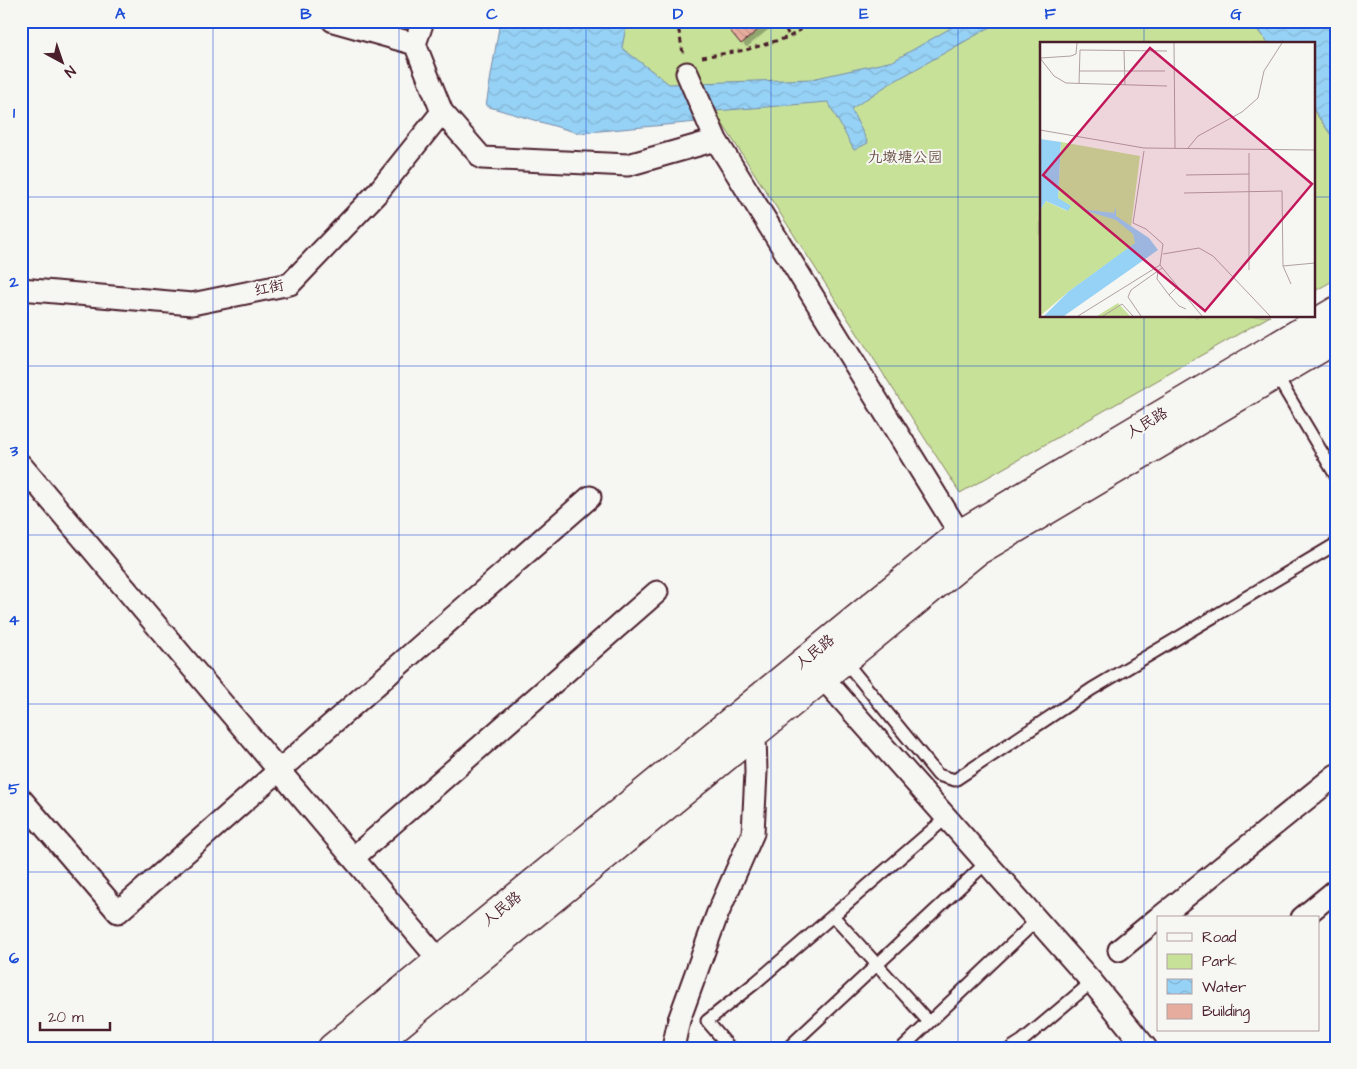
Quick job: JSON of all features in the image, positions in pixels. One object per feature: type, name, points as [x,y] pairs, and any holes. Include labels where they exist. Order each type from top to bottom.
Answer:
[{"type":"main road","name":"人民路","points":[[332,1048],[960,534],[1336,311]]},
{"type":"main road","name":"人民路","points":[[370,1048],[976,552],[1336,339]]},
{"type":"street","points":[[333,21],[392,29],[415,44],[442,112],[482,158],[628,165],[716,140]]},
{"type":"street","points":[[415,44],[423,21]]},
{"type":"street","points":[[686,66],[716,140],[960,534]]},
{"type":"street","name":"红街","points":[[21,289],[192,304],[290,284],[378,192],[442,112]]},
{"type":"street","points":[[21,466],[439,960]]},
{"type":"street","points":[[21,799],[118,912],[590,496]]},
{"type":"street","points":[[353,858],[656,592]]},
{"type":"street","points":[[823,678],[1092,982],[1146,1048]]},
{"type":"street","points":[[673,1048],[679,1020],[717,916],[753,832],[756,772],[755,733]]},
{"type":"street","points":[[1161,916],[1333,783]]},
{"type":"street","points":[[1304,916],[1336,890]]},
{"type":"street","points":[[1119,950],[1157,919]]},
{"type":"lane","points":[[1276,375],[1336,476]]},
{"type":"lane","points":[[844,660],[938,775],[955,780],[1092,689],[1336,544]]},
{"type":"lane","points":[[730,1048],[707,1021],[755,983],[946,818]]},
{"type":"lane","points":[[791,1045],[986,863]]},
{"type":"lane","points":[[833,916],[929,1022]]},
{"type":"lane","points":[[902,1048],[1037,920]]},
{"type":"lane","points":[[1011,1048],[1022,1041],[1092,982]]},
{"type":"path","points":[[677,21],[686,66],[790,37],[815,21]]},
{"type":"path","points":[[783,21],[790,37]]},
{"type":"green space","name":"九墩塘公园","points":[[627,21],[1250,21],[1267,42],[1040,42],[1040,318],[1266,318],[960,493],[713,109],[697,122],[621,48]]},
{"type":"green space","points":[[1314,110],[1336,142],[1336,279],[1314,291]]},
{"type":"water","points":[[500,21],[627,21],[622,48],[669,84],[812,79],[893,61],[963,21],[1001,21],[886,86],[851,109],[868,143],[854,150],[828,102],[691,113],[697,122],[578,133],[486,106]]},
{"type":"water","points":[[1250,21],[1336,21],[1336,142],[1314,110],[1314,42],[1267,42]]},
{"type":"building","points":[[722,21],[769,21],[741,44]]}]
